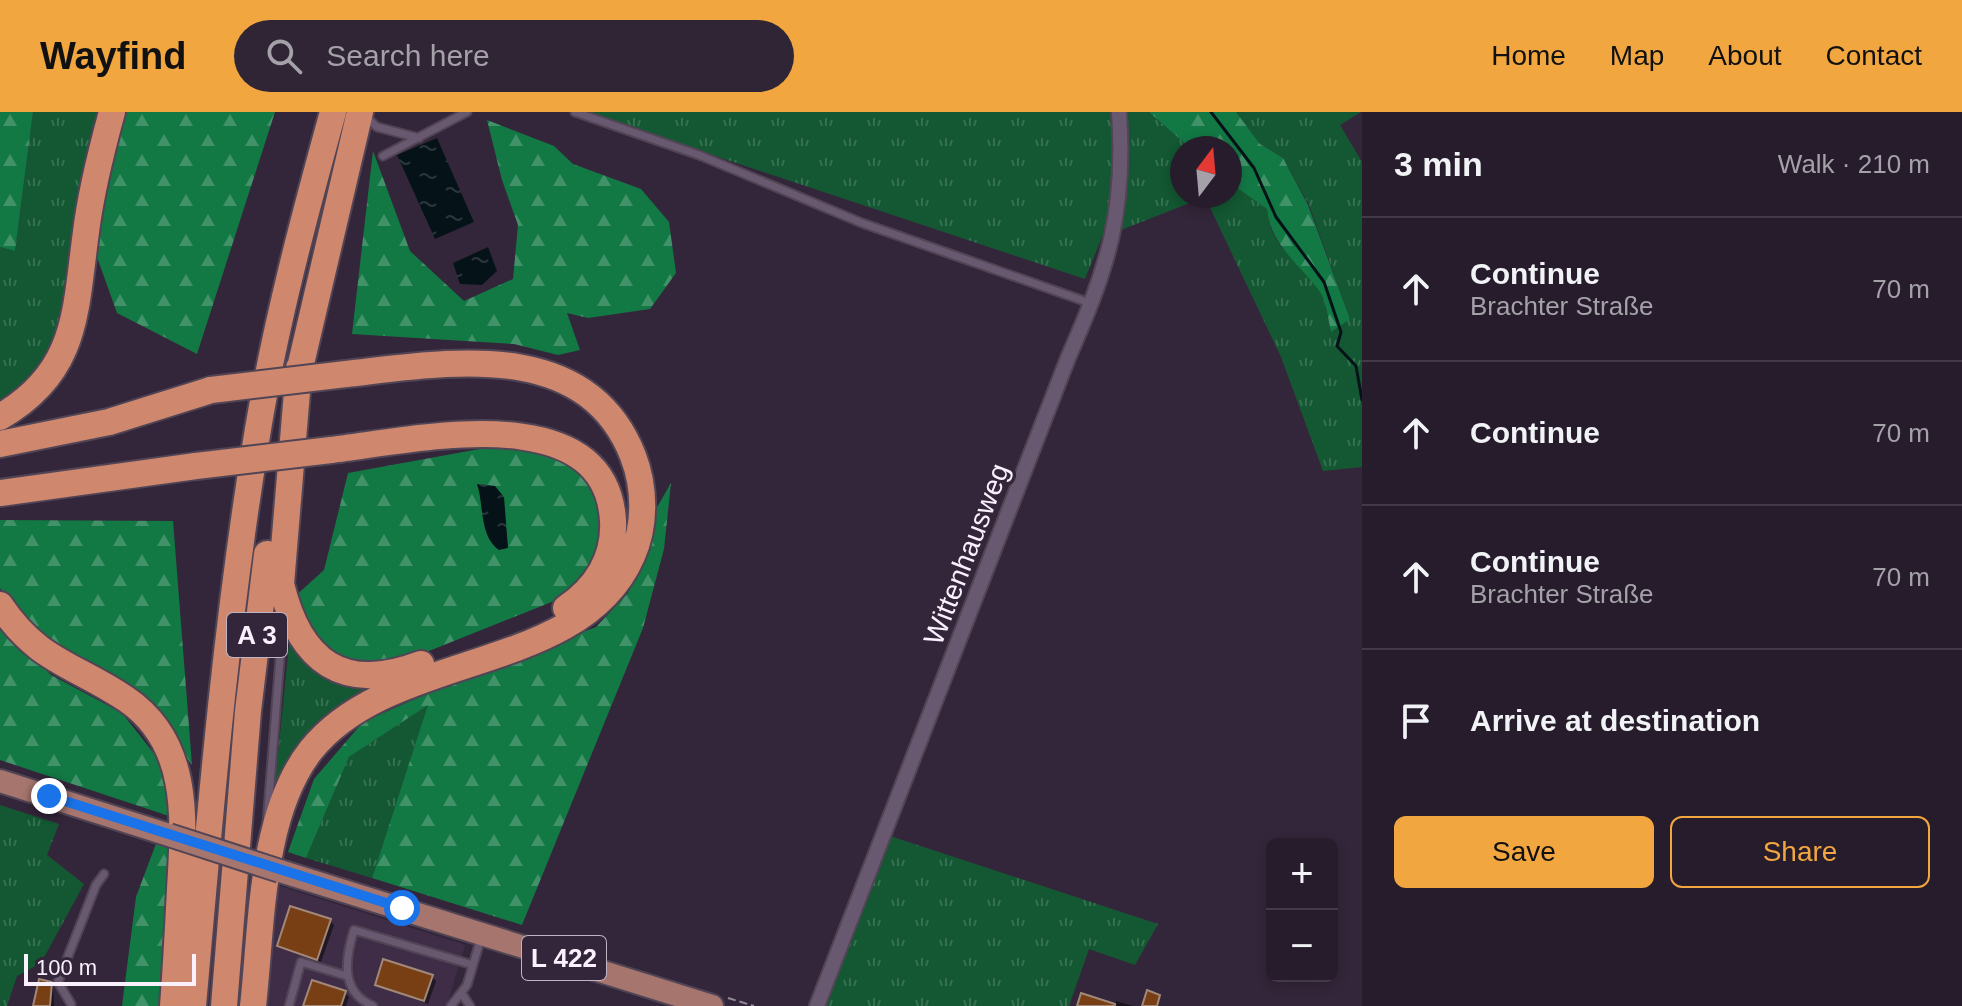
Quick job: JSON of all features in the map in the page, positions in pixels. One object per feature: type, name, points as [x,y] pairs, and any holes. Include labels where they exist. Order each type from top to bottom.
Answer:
[{"type":"highway","points":[[0,417],[24,403],[46,380],[71,335],[78,307],[95,172],[112,112]]},
{"type":"highway","name":"A 3","points":[[193,1006],[221,711],[256,442],[296,247],[333,112]]},
{"type":"highway","name":"A 3","points":[[224,1006],[250,695],[269,538],[299,368],[360,112]]},
{"type":"highway","points":[[0,429],[133,405],[175,391],[211,390],[474,362],[518,366],[568,384],[590,397],[622,433],[638,471],[642,523],[634,552],[616,586],[579,620],[398,689],[358,709],[326,734],[300,764],[286,793],[253,1006]]},
{"type":"highway","points":[[0,493],[196,466],[331,450],[501,434],[551,441],[587,464],[604,488],[612,514],[608,557],[591,587],[563,609],[409,669],[374,676],[343,672],[315,655],[295,628],[285,602],[281,573],[299,368]]},
{"type":"highway","points":[[0,444],[109,422],[211,390]]},
{"type":"highway","points":[[0,605],[23,637],[43,654],[113,691],[140,711],[169,751],[179,782],[184,821],[173,1006]]},
{"type":"main road","name":"L 422","points":[[0,781],[712,1006]]},
{"type":"street","name":"Wittenhausweg","points":[[817,1006],[1092,304],[1114,239],[1122,190],[1119,112]]},
{"type":"lane","points":[[360,112],[377,127],[419,138]]},
{"type":"lane","points":[[383,156],[467,112]]},
{"type":"lane","points":[[575,112],[699,155],[862,223],[1092,304]]},
{"type":"lane","points":[[274,870],[266,804],[285,602]]},
{"type":"lane","points":[[71,1004],[58,982],[96,885],[104,874]]},
{"type":"lane","points":[[352,1006],[355,996],[347,976],[346,953],[354,930],[473,965]]},
{"type":"lane","points":[[451,1006],[462,994],[483,932]]},
{"type":"lane","points":[[289,1006],[301,962],[347,976]]},
{"type":"lane","points":[[462,994],[470,1006]]},
{"type":"lane","points":[[355,996],[373,1006]]},
{"type":"shaded area","points":[[279,886],[465,945],[449,998],[451,1006],[267,1006]]},
{"type":"green space","points":[[0,112],[33,112],[15,251],[0,247]]},
{"type":"green space","points":[[33,112],[99,112],[64,324],[32,374],[8,401],[0,405],[0,247],[15,251]]},
{"type":"green space","points":[[126,112],[275,112],[197,354],[117,313],[97,257],[108,177]]},
{"type":"green space","points":[[583,112],[1119,112],[1113,210],[1085,279]]},
{"type":"green space","points":[[1128,112],[1149,112],[1176,136],[1170,136],[1170,208],[1177,208],[1121,230]]},
{"type":"green space","points":[[1149,112],[1236,112],[1260,144],[1283,158],[1308,205],[1350,319],[1331,332],[1321,293],[1279,243],[1267,209],[1242,191],[1242,136],[1176,136]]},
{"type":"green space","points":[[1236,112],[1361,112],[1340,125],[1362,162],[1362,467],[1323,471],[1281,357],[1210,208],[1242,208],[1242,191],[1267,209],[1275,237],[1321,293],[1331,331],[1350,319],[1309,205],[1283,158],[1260,144]]},
{"type":"green space","points":[[487,120],[554,146],[573,164],[641,189],[669,222],[676,273],[650,309],[588,318],[567,313],[580,350],[558,355],[514,344],[352,334],[373,151],[410,251],[464,301],[513,279],[518,225],[502,180]]},
{"type":"green space","points":[[496,446],[549,453],[581,469],[600,498],[605,521],[593,571],[569,595],[409,659],[373,667],[345,664],[322,646],[292,599],[324,570],[348,473]]},
{"type":"green space","points":[[671,483],[664,549],[643,628],[522,925],[372,878],[428,705],[349,757],[306,858],[288,852],[314,779],[363,722],[444,686],[596,627],[628,593],[650,543],[656,509]]},
{"type":"green space","points":[[0,520],[173,521],[192,765],[162,723],[59,655],[4,594],[0,588]]},
{"type":"green space","points":[[0,623],[51,675],[122,713],[163,765],[172,817],[0,760]]},
{"type":"green space","points":[[290,634],[382,684],[344,706],[317,729],[295,757],[274,795]]},
{"type":"green space","points":[[429,704],[372,878],[306,858],[349,757]]},
{"type":"green space","points":[[0,805],[59,824],[47,855],[84,884],[41,963],[17,976],[7,1006],[0,1006]]},
{"type":"green space","points":[[887,835],[1158,924],[1135,965],[1089,949],[1069,1006],[822,1006]]},
{"type":"green space","points":[[157,841],[176,855],[166,1006],[122,1006],[136,897]]},
{"type":"water","points":[[437,138],[474,222],[435,239],[397,155]]},
{"type":"water","points":[[488,247],[497,271],[482,285],[460,284],[453,263]]},
{"type":"water","points":[[477,484],[495,486],[504,497],[508,548],[499,550],[488,537]]},
{"type":"building","points":[[290,906],[331,919],[317,960],[277,946]]},
{"type":"building","points":[[383,959],[433,975],[424,1001],[375,985]]},
{"type":"building","points":[[39,979],[52,982],[50,1006],[33,1006]]},
{"type":"building","points":[[312,980],[346,991],[341,1006],[303,1006]]},
{"type":"building","points":[[1147,990],[1160,995],[1157,1006],[1142,1006]]},
{"type":"building","points":[[1081,993],[1115,1004],[1115,1006],[1077,1006]]},
{"type":"waterway","points":[[1211,112],[1254,168],[1276,217],[1324,282],[1341,332],[1337,346],[1356,366],[1362,400]]},
{"type":"route","points":[[49,796],[402,908]]}]
